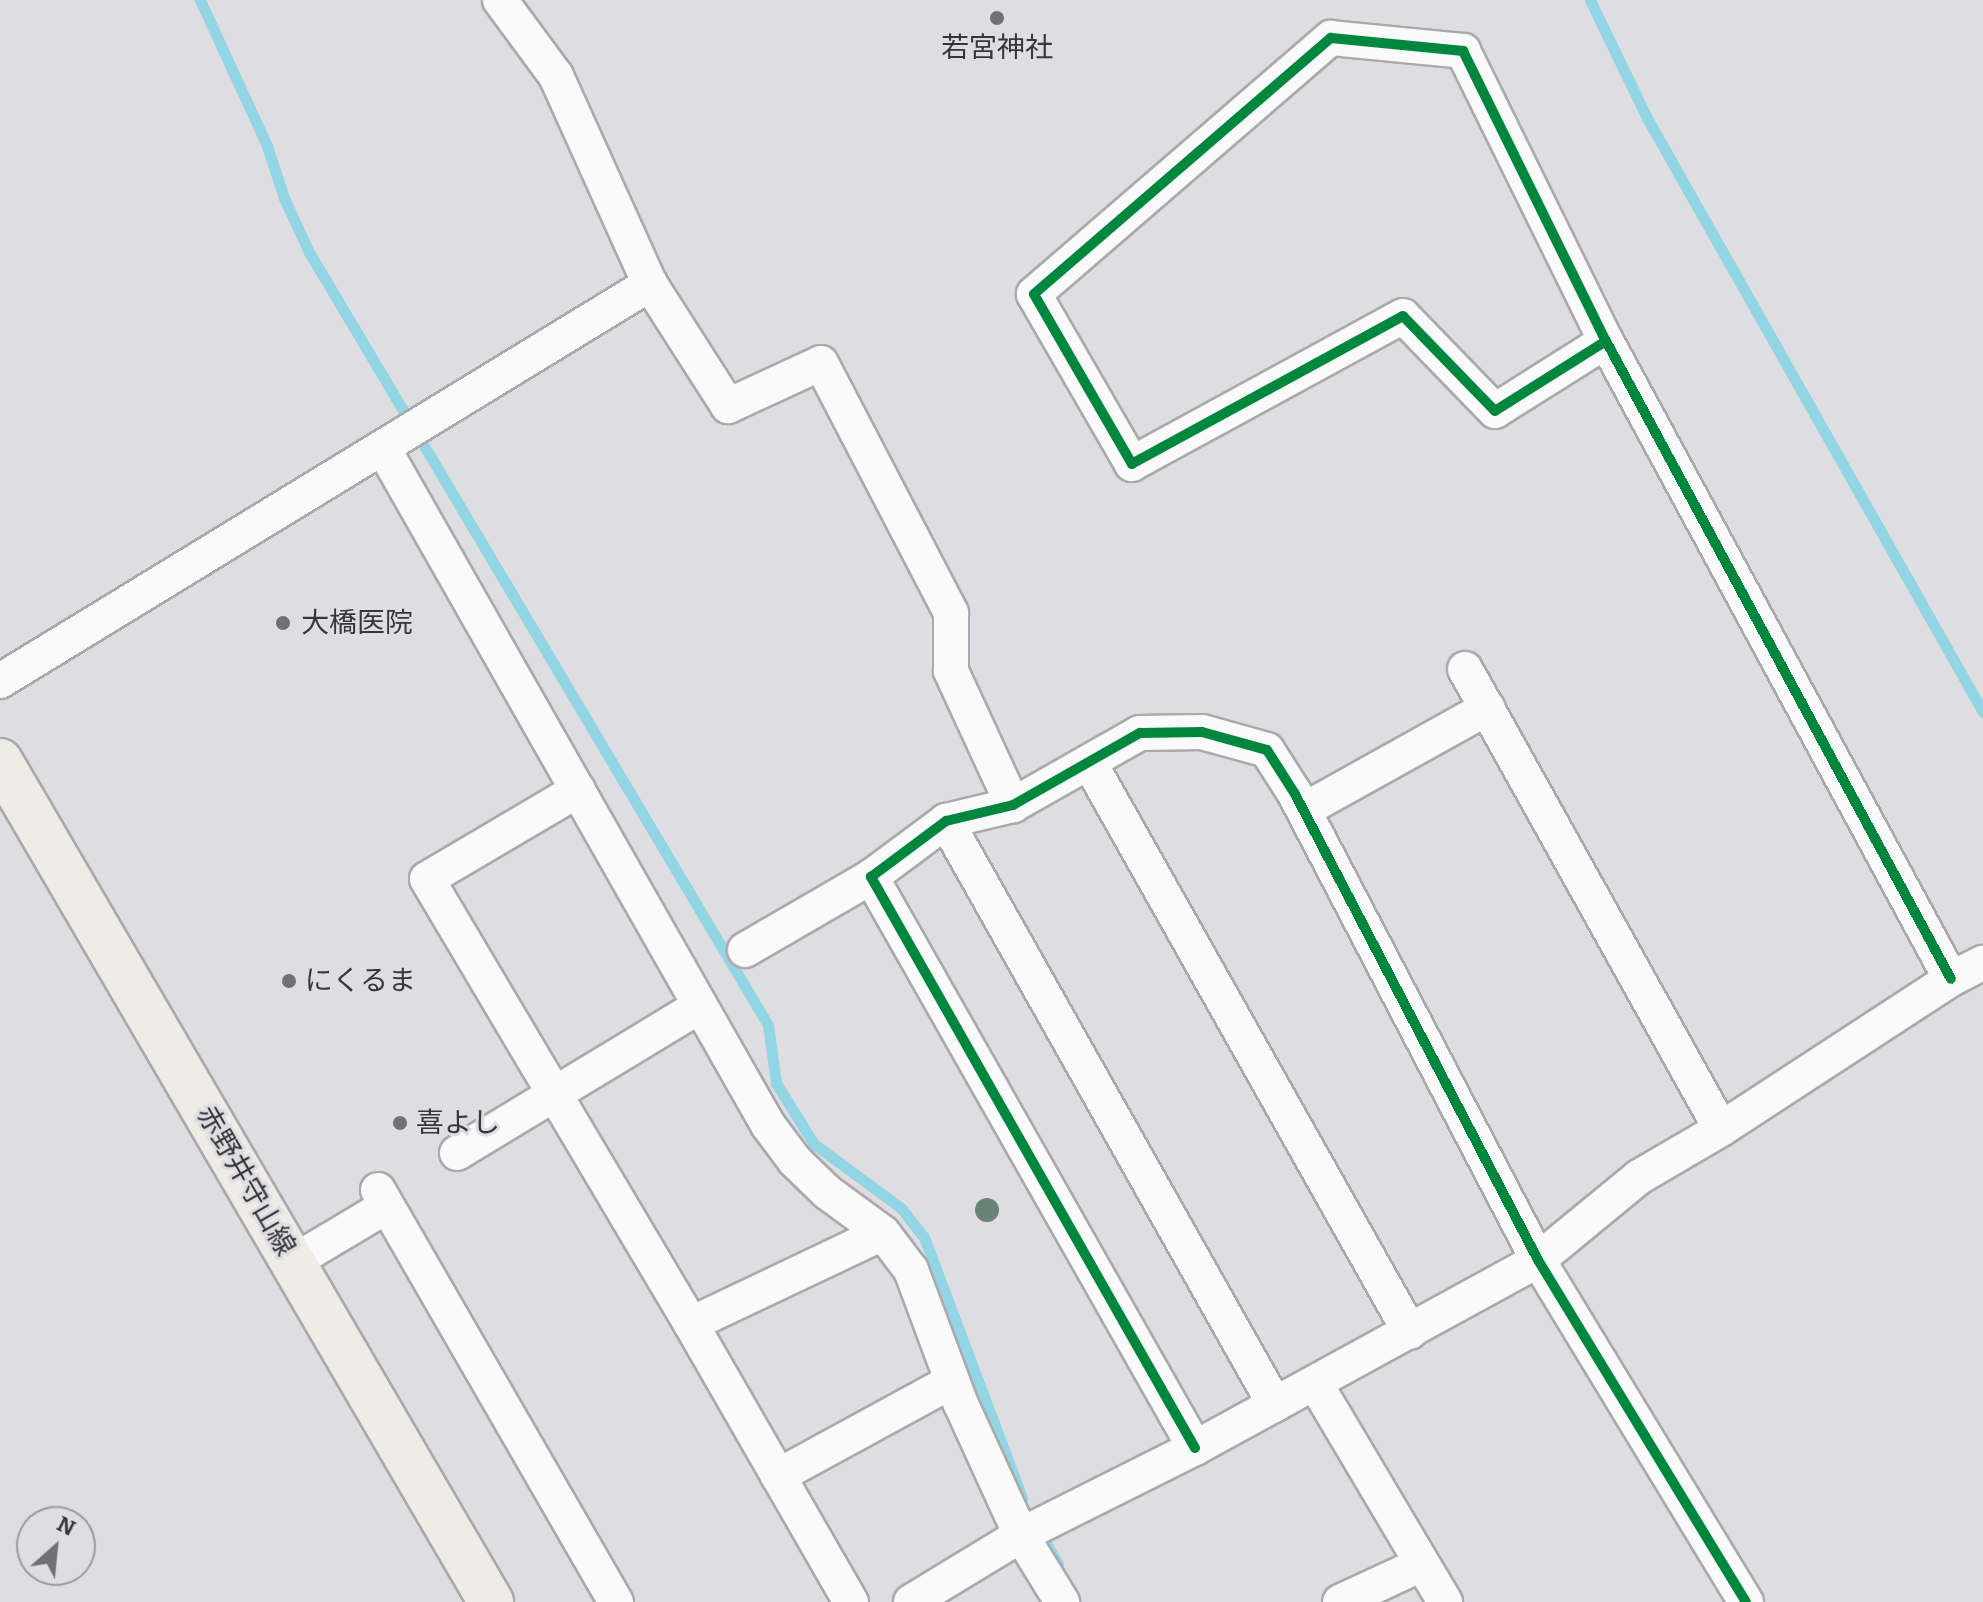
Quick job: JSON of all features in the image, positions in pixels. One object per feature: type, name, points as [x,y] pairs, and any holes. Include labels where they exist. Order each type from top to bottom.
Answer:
[{"type":"main road","name":"赤野井守山線","points":[[0,761],[491,1602]]},
{"type":"street","points":[[500,0],[556,76],[650,284],[728,406],[821,363],[951,613],[951,671],[1013,805]]},
{"type":"street","points":[[1606,341],[1495,411],[1403,316],[1132,464],[1034,294],[1331,38],[1463,51],[1606,341],[1951,979]]},
{"type":"street","points":[[0,681],[650,284]]},
{"type":"street","points":[[383,448],[768,1125],[795,1161],[827,1192],[883,1233],[911,1270],[952,1381],[1021,1535],[1062,1602]]},
{"type":"street","points":[[1465,669],[1721,1129]]},
{"type":"street","points":[[1304,810],[1487,708]]},
{"type":"street","points":[[745,950],[871,877],[946,821],[1013,805],[1140,733],[1202,732],[1267,750],[1304,810],[1538,1260],[1746,1602]]},
{"type":"street","points":[[1089,762],[1410,1332]]},
{"type":"street","points":[[578,790],[427,879],[691,1324],[851,1602]]},
{"type":"street","points":[[946,821],[1275,1405]]},
{"type":"street","points":[[871,877],[1195,1448]]},
{"type":"street","points":[[919,1600],[1021,1535],[1195,1448],[1538,1260],[1639,1177],[1721,1129],[1951,979],[1983,963]]},
{"type":"street","points":[[457,1153],[700,1006]]},
{"type":"street","points":[[293,1262],[383,1198],[616,1602]]},
{"type":"street","points":[[691,1324],[883,1233]]},
{"type":"street","points":[[778,1476],[952,1381]]},
{"type":"street","points":[[1315,1383],[1445,1602]]},
{"type":"street","points":[[1340,1602],[1422,1564]]},
{"type":"waterway","points":[[200,0],[267,146],[284,198],[309,252],[768,1025],[776,1083],[814,1144],[901,1208],[924,1237],[1022,1498]]},
{"type":"waterway","points":[[1590,0],[1647,118],[1983,712]]},
{"type":"waterway","points":[[1039,1530],[1058,1564]]},
{"type":"cycle path","points":[[1606,341],[1495,411],[1403,316],[1132,464],[1034,294],[1331,38],[1463,51],[1606,341],[1951,979]]},
{"type":"cycle path","points":[[1195,1448],[871,877],[946,821],[1013,805],[1140,733],[1202,732],[1267,750],[1295,794],[1538,1260],[1746,1602]]},
{"type":"place","name":"若宮神社","points":[[997,18]]},
{"type":"place","name":"大橋医院","points":[[283,623]]},
{"type":"place","name":"にくるま","points":[[289,981]]},
{"type":"place","name":"喜よし","points":[[400,1123]]}]
